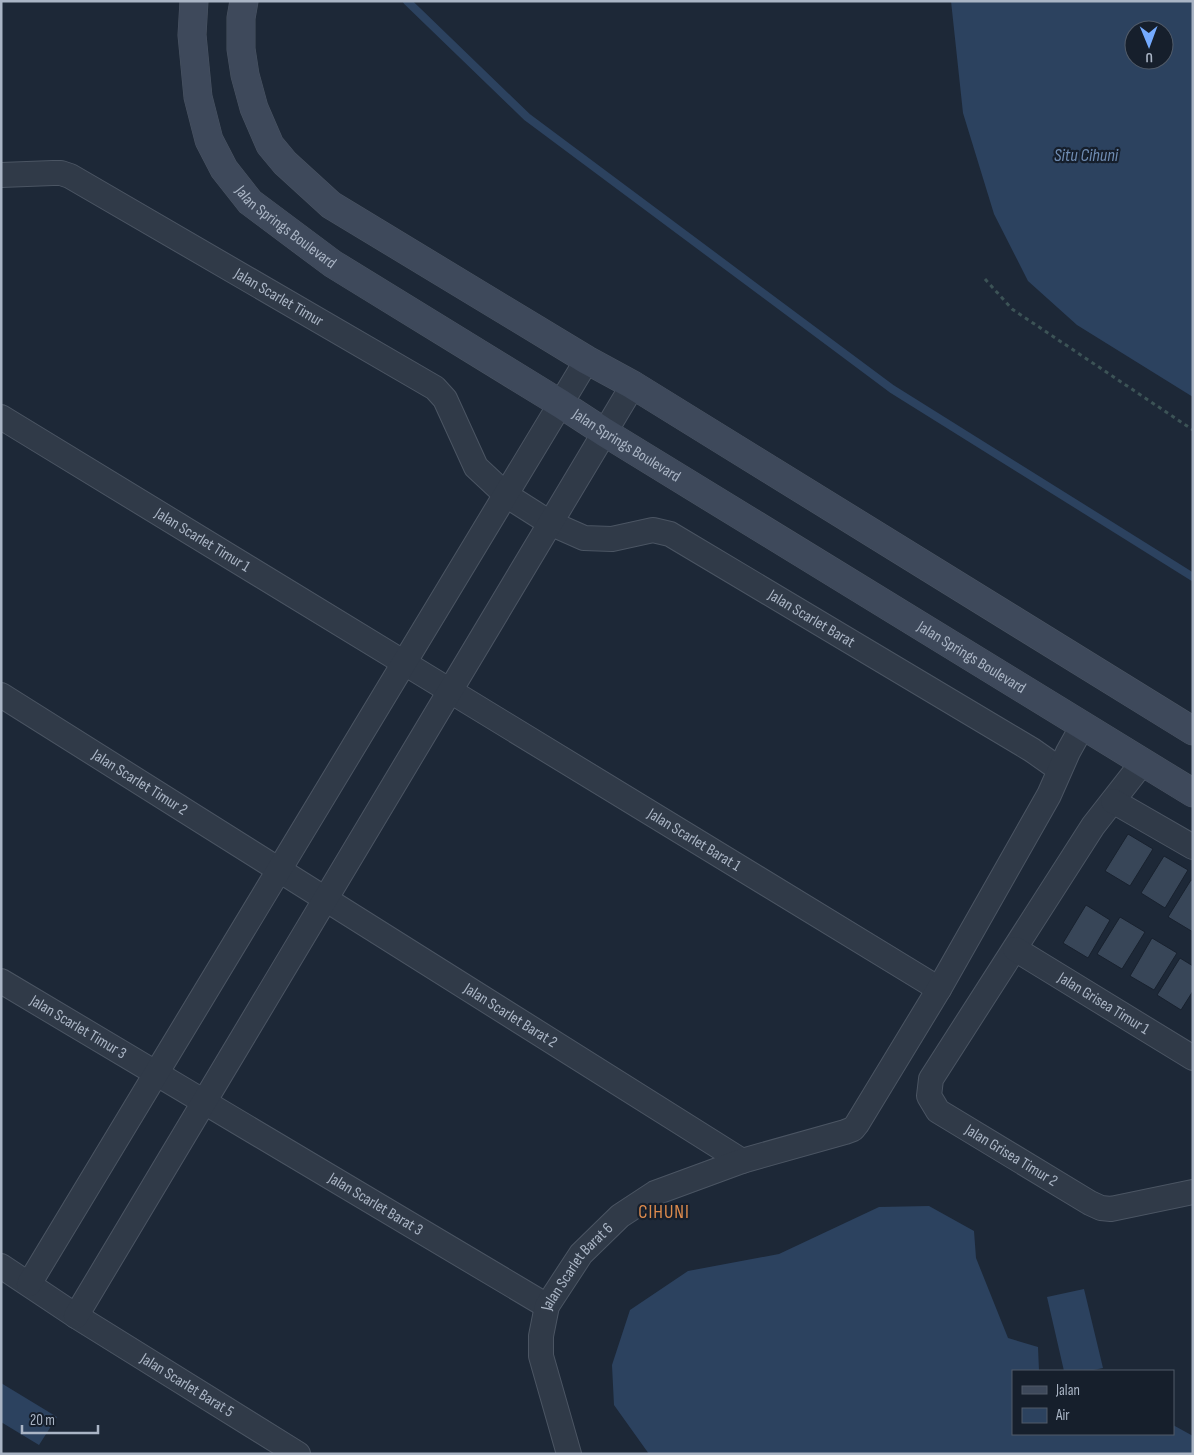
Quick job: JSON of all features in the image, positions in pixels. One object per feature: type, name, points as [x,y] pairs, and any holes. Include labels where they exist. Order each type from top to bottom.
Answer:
[{"type":"main road","name":"Jalan Springs Boulevard","points":[[194,1],[192,35],[198,97],[209,140],[224,169],[250,202],[333,264],[1193,793]]},
{"type":"main road","points":[[244,1],[241,18],[241,49],[244,74],[254,108],[270,145],[285,163],[331,205],[587,360],[633,385],[1193,731]]},
{"type":"street","name":"Jalan Scarlet Timur","points":[[1,175],[61,173],[70,176],[435,388],[445,399],[476,467],[506,495],[550,523]]},
{"type":"street","points":[[29,1284],[587,360]]},
{"type":"street","points":[[76,1316],[633,385]]},
{"type":"street","name":"Jalan Scarlet Timur 1","points":[[1,417],[450,690]]},
{"type":"street","name":"Jalan Scarlet Barat","points":[[550,523],[584,538],[612,539],[652,530],[670,534],[1032,750],[1059,769]]},
{"type":"street","name":"Jalan Scarlet Barat 1","points":[[450,690],[939,989]]},
{"type":"street","name":"Jalan Scarlet Timur 2","points":[[1,695],[279,870]]},
{"type":"street","name":"Jalan Scarlet Barat 6","points":[[569,1454],[541,1356],[541,1336],[548,1306],[581,1254],[620,1216],[655,1193],[742,1161],[853,1129],[939,989],[1049,795],[1059,769],[1083,725]]},
{"type":"street","points":[[1015,949],[1094,826],[1143,762]]},
{"type":"street","points":[[1114,801],[1193,847]]},
{"type":"street","name":"Jalan Scarlet Barat 2","points":[[279,870],[742,1161]]},
{"type":"street","name":"Jalan Grisea Timur 1","points":[[1015,949],[1193,1058]]},
{"type":"street","name":"Jalan Grisea Timur 2","points":[[1015,949],[931,1079],[929,1096],[938,1111],[1100,1208],[1111,1209],[1193,1192]]},
{"type":"street","name":"Jalan Scarlet Timur 3","points":[[1,981],[204,1101]]},
{"type":"street","name":"Jalan Scarlet Barat 3","points":[[204,1101],[548,1306]]},
{"type":"street","name":"Jalan Scarlet Barat 5","points":[[1,1266],[76,1316],[298,1454]]},
{"type":"path","points":[[985,279],[1012,309],[1193,430]]},
{"type":"water","name":"Situ Cihuni","points":[[951,1],[1193,1],[1193,397],[1077,325],[1028,281],[994,214],[963,113]]},
{"type":"water","points":[[929,1206],[974,1231],[976,1258],[1008,1338],[1038,1347],[1039,1370],[1012,1370],[1012,1435],[1174,1435],[1174,1426],[1193,1436],[1193,1454],[649,1454],[614,1405],[612,1365],[630,1310],[688,1271],[779,1254],[879,1207]]},
{"type":"water","points":[[1084,1289],[1103,1368],[1094,1370],[1064,1370],[1047,1297]]},
{"type":"water","points":[[1,1383],[57,1417],[39,1445],[1,1422]]},
{"type":"building","points":[[1128,834],[1153,849],[1130,886],[1105,871]]},
{"type":"building","points":[[1164,856],[1188,870],[1165,908],[1141,893]]},
{"type":"building","points":[[1191,880],[1193,881],[1193,932],[1168,917]]},
{"type":"building","points":[[1086,905],[1110,920],[1088,958],[1063,943]]},
{"type":"building","points":[[1120,917],[1145,932],[1122,969],[1097,954]]},
{"type":"building","points":[[1152,938],[1177,953],[1154,990],[1130,976]]},
{"type":"building","points":[[1180,958],[1193,966],[1193,991],[1181,1010],[1157,995]]},
{"type":"waterway","points":[[407,1],[527,117],[892,389],[1193,577]]},
{"type":"district","name":"CIHUNI","points":[[664,1212]]}]
